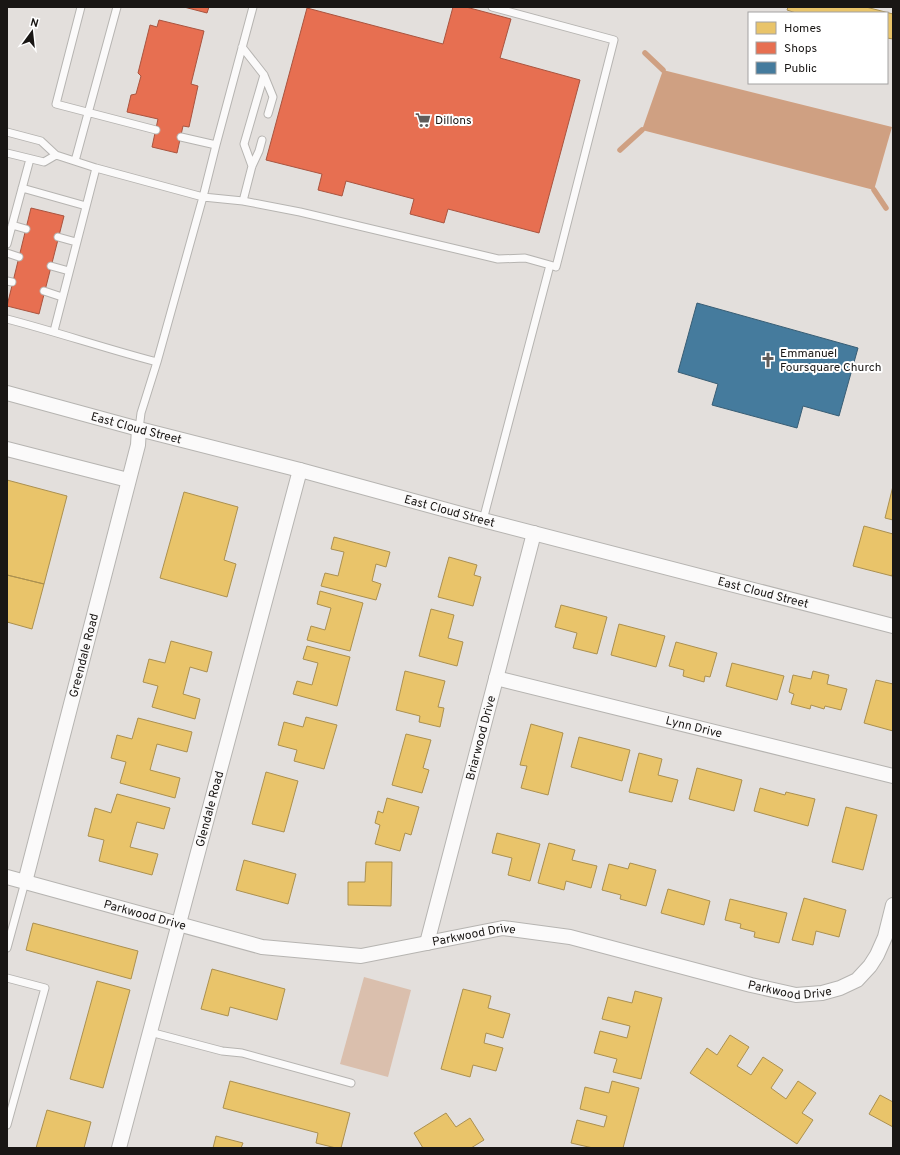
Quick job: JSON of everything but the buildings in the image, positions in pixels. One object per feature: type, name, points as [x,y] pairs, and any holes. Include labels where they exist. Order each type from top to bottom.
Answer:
[{"type":"street","name":"East Cloud Street","points":[[7,393],[483,520],[893,626]]},
{"type":"street","name":"Greendale Road","points":[[25,882],[138,445],[139,429]]},
{"type":"street","points":[[7,449],[128,480]]},
{"type":"street","name":"Glendale Road","points":[[119,1148],[300,470]]},
{"type":"street","name":"Briarwood Drive","points":[[427,943],[534,533]]},
{"type":"street","name":"Lynn Drive","points":[[496,678],[893,776]]},
{"type":"street","name":"Parkwood Drive","points":[[7,877],[262,946],[361,956],[503,928],[570,937],[751,985],[796,994],[822,993],[840,988],[857,980],[870,966],[877,955],[885,937],[893,905]]},
{"type":"lane","points":[[81,7],[56,104],[156,130]]},
{"type":"lane","points":[[75,161],[117,7]]},
{"type":"lane","points":[[139,429],[141,413],[157,362],[203,197],[253,7]]},
{"type":"lane","points":[[7,132],[41,141],[56,155],[96,168],[203,197],[243,201],[300,212],[498,259],[525,258],[556,267],[614,40],[492,7]]},
{"type":"lane","points":[[242,47],[264,76],[273,97],[268,114]]},
{"type":"lane","points":[[252,166],[244,144],[264,76]]},
{"type":"lane","points":[[180,137],[216,145]]},
{"type":"lane","points":[[243,201],[252,166],[262,140]]},
{"type":"lane","points":[[7,153],[44,162],[56,155]]},
{"type":"lane","points":[[7,244],[30,158]]},
{"type":"lane","points":[[54,331],[96,168]]},
{"type":"lane","points":[[22,188],[86,206]]},
{"type":"lane","points":[[12,225],[26,229]]},
{"type":"lane","points":[[58,237],[76,242]]},
{"type":"lane","points":[[7,253],[19,257]]},
{"type":"lane","points":[[483,520],[550,265]]},
{"type":"lane","points":[[51,266],[69,271]]},
{"type":"lane","points":[[44,291],[62,297]]},
{"type":"lane","points":[[7,319],[54,331],[108,349],[157,362]]},
{"type":"lane","points":[[7,948],[25,882]]},
{"type":"lane","points":[[7,978],[45,988],[7,1125]]},
{"type":"lane","points":[[150,1032],[222,1050],[242,1053],[351,1083]]},
{"type":"shaded area","points":[[663,70],[892,127],[874,190],[642,130]]},
{"type":"shaded area","points":[[364,977],[411,990],[388,1077],[340,1064]]},
{"type":"waterway","points":[[645,53],[663,70]]},
{"type":"waterway","points":[[620,150],[642,130]]},
{"type":"waterway","points":[[874,190],[886,208]]},
{"type":"place","name":"Dillons","points":[[423,120]]},
{"type":"place","name":"Emmanuel Foursquare Church","points":[[768,360]]}]
